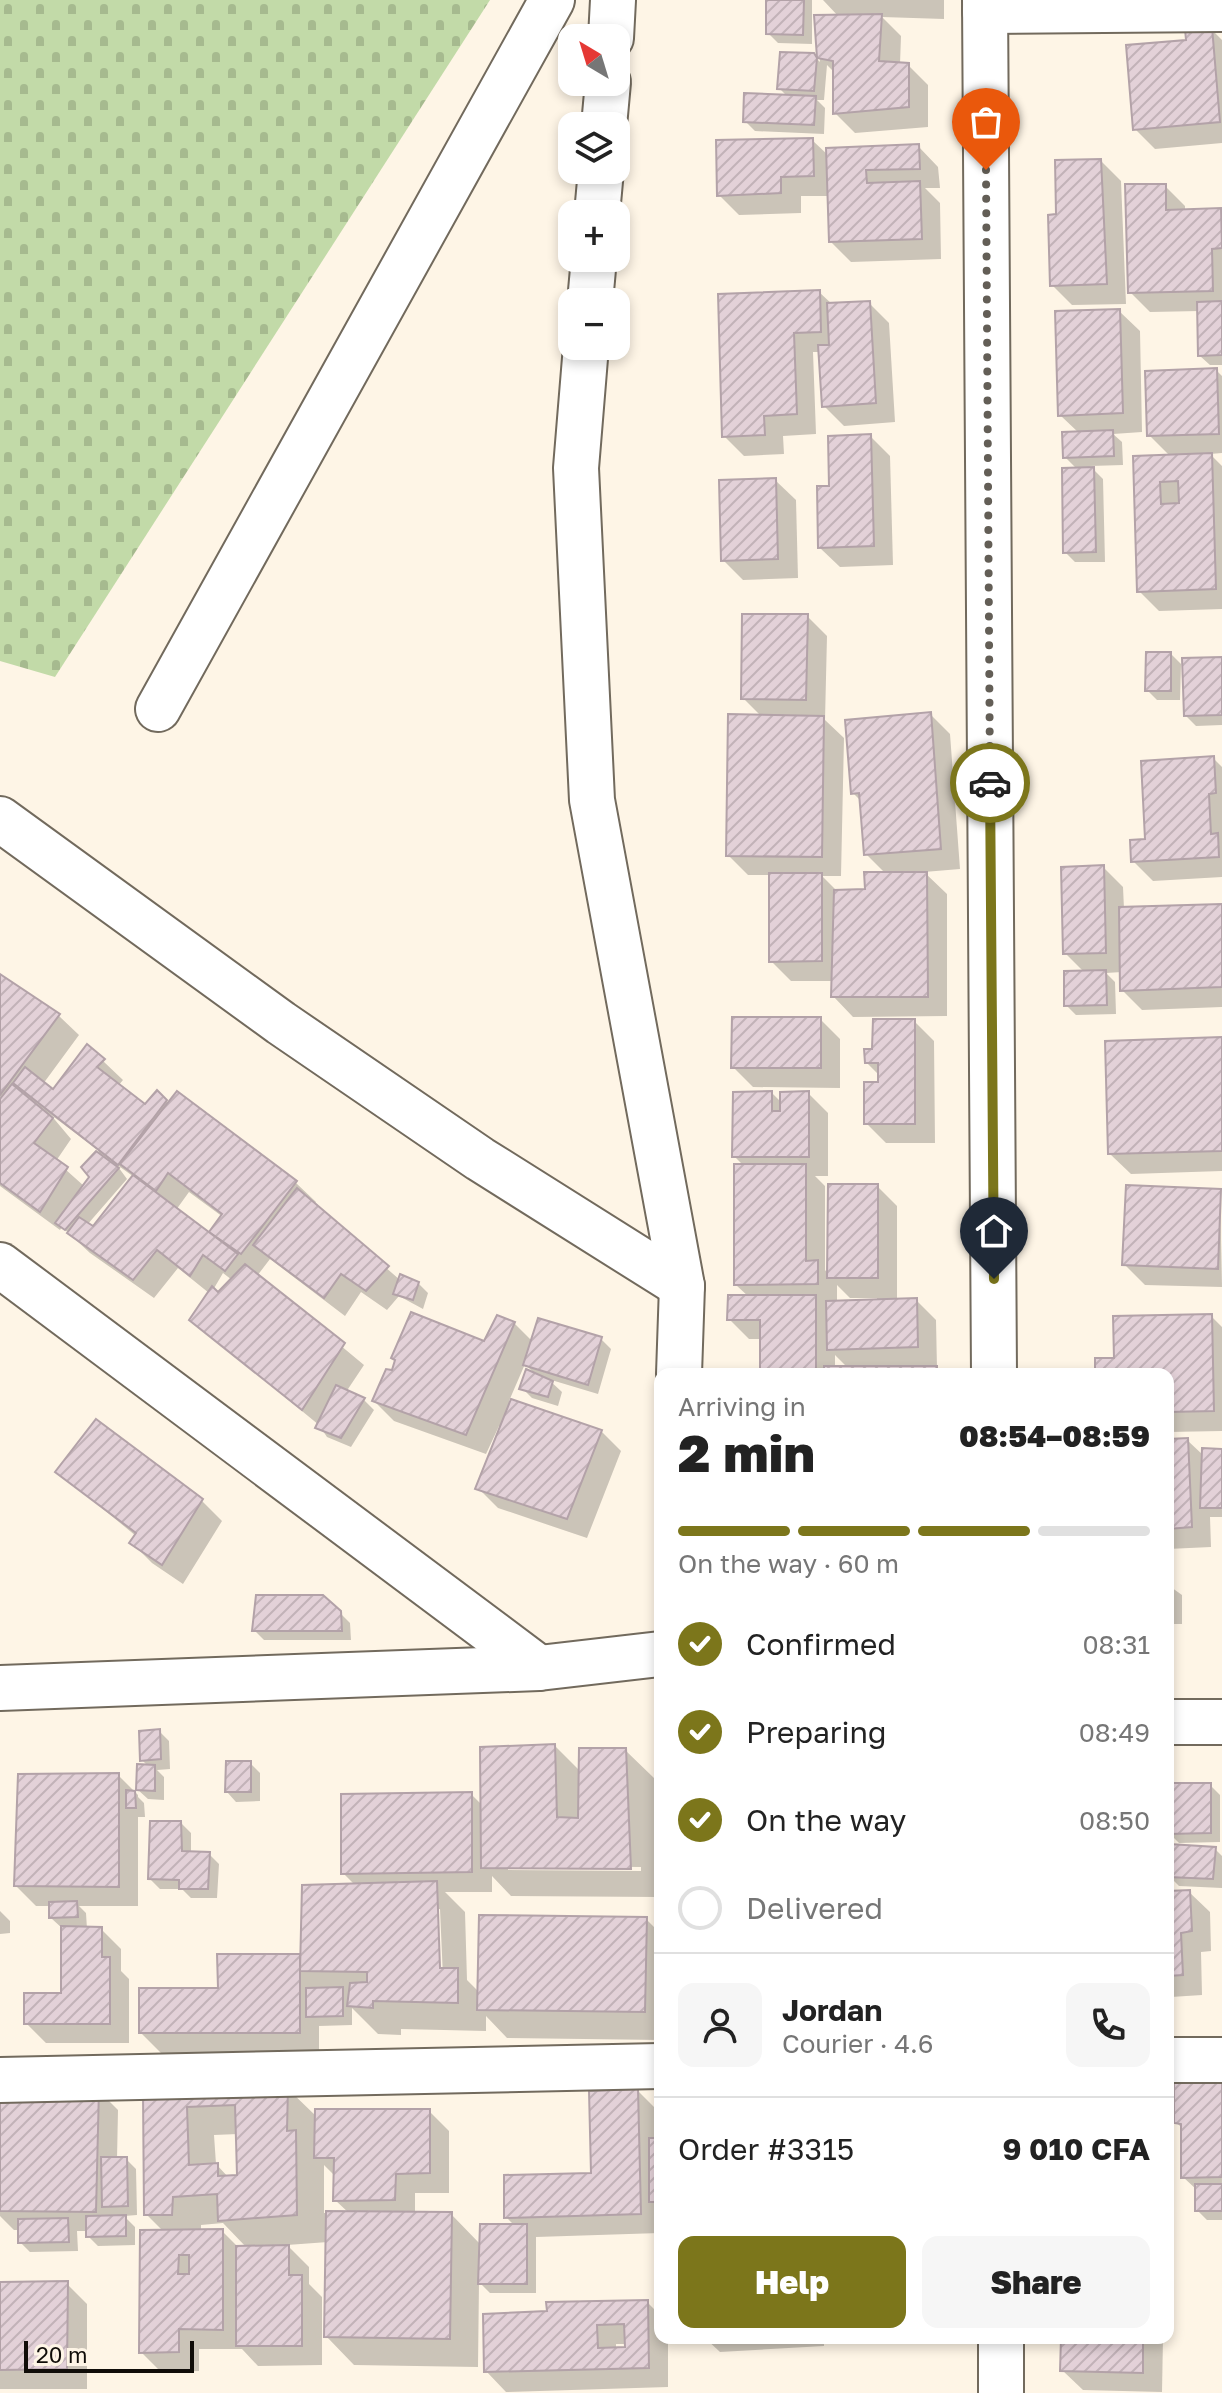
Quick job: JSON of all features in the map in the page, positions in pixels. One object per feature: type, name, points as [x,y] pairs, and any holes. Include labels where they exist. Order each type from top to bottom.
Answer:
[{"type":"street","points":[[158,709],[552,0]]},
{"type":"street","points":[[612,24],[613,0]]},
{"type":"street","points":[[994,1368],[985,6],[1222,9]]},
{"type":"street","points":[[585,360],[576,468],[592,800],[682,1286],[679,1368]]},
{"type":"street","points":[[0,819],[330,1057],[480,1159],[682,1286]]},
{"type":"street","points":[[0,1265],[539,1668]]},
{"type":"street","points":[[0,1688],[539,1668],[654,1655]]},
{"type":"street","points":[[1174,1722],[1222,1722]]},
{"type":"street","points":[[1174,2060],[1222,2060]]},
{"type":"street","points":[[0,2080],[654,2066]]},
{"type":"street","points":[[1001,2344],[1001,2393]]},
{"type":"green space","points":[[0,0],[490,0],[55,677],[0,661]]},
{"type":"building","points":[[766,0],[804,0],[803,35],[766,34]]},
{"type":"building","points":[[882,14],[879,61],[909,63],[909,107],[833,114],[833,61],[817,58],[814,15]]},
{"type":"building","points":[[1212,27],[1220,122],[1133,130],[1126,45],[1186,40],[1185,29]]},
{"type":"building","points":[[780,52],[814,53],[817,58],[814,91],[777,89]]},
{"type":"building","points":[[744,93],[816,96],[814,125],[743,122]]},
{"type":"building","points":[[813,138],[814,176],[781,177],[781,193],[717,196],[716,140]]},
{"type":"building","points":[[919,144],[920,169],[866,170],[867,183],[920,181],[922,239],[829,242],[826,148]]},
{"type":"building","points":[[1101,159],[1107,284],[1050,286],[1048,215],[1056,214],[1055,160]]},
{"type":"building","points":[[1125,184],[1166,184],[1166,210],[1221,208],[1222,248],[1212,249],[1213,291],[1128,293]]},
{"type":"building","points":[[820,290],[821,332],[794,333],[797,414],[764,416],[765,435],[722,437],[718,294]]},
{"type":"building","points":[[870,301],[876,403],[822,407],[818,345],[829,345],[827,303]]},
{"type":"building","points":[[1222,301],[1222,355],[1198,356],[1197,302]]},
{"type":"building","points":[[1120,309],[1123,413],[1058,416],[1055,311]]},
{"type":"building","points":[[1217,368],[1219,434],[1147,436],[1145,371]]},
{"type":"building","points":[[1113,430],[1114,456],[1063,458],[1062,432]]},
{"type":"building","points":[[871,434],[874,546],[818,548],[817,486],[829,486],[828,436]]},
{"type":"building","points":[[1212,453],[1216,589],[1137,592],[1133,456]],"holes":[[[1178,481],[1179,503],[1161,504],[1160,482]]]},
{"type":"building","points":[[1094,467],[1096,552],[1063,553],[1062,468]]},
{"type":"building","points":[[776,478],[778,559],[721,561],[719,480]]},
{"type":"building","points":[[742,614],[808,614],[806,700],[741,699]]},
{"type":"building","points":[[1146,652],[1171,652],[1171,691],[1145,691]]},
{"type":"building","points":[[1222,657],[1222,715],[1184,716],[1182,658]]},
{"type":"building","points":[[931,712],[941,849],[864,855],[859,793],[851,794],[845,720]]},
{"type":"building","points":[[728,714],[824,716],[822,857],[726,856]]},
{"type":"building","points":[[1214,756],[1216,793],[1209,794],[1211,834],[1218,833],[1219,857],[1131,862],[1130,840],[1145,839],[1141,761]]},
{"type":"building","points":[[1104,865],[1106,953],[1063,954],[1061,867]]},
{"type":"building","points":[[864,872],[927,872],[928,997],[831,997],[834,890],[865,889]]},
{"type":"building","points":[[769,873],[822,873],[822,961],[769,962]]},
{"type":"building","points":[[1222,904],[1222,987],[1120,991],[1119,907]]},
{"type":"building","points":[[1106,970],[1107,1005],[1064,1006],[1064,971]]},
{"type":"building","points":[[0,974],[60,1014],[0,1095]]},
{"type":"building","points":[[732,1017],[821,1017],[821,1068],[731,1068]]},
{"type":"building","points":[[873,1019],[915,1019],[915,1124],[864,1124],[864,1082],[878,1082],[878,1063],[865,1063],[864,1049],[872,1049]]},
{"type":"building","points":[[1222,1037],[1222,1151],[1108,1154],[1105,1041]]},
{"type":"building","points":[[87,1044],[105,1059],[97,1067],[145,1104],[157,1090],[167,1100],[118,1165],[13,1083],[25,1067],[53,1089]]},
{"type":"building","points":[[12,1084],[53,1118],[34,1143],[68,1167],[40,1212],[0,1183],[0,1099]]},
{"type":"building","points":[[177,1091],[297,1181],[241,1254],[209,1232],[222,1214],[168,1173],[156,1191],[120,1164]]},
{"type":"building","points":[[772,1091],[772,1111],[780,1111],[780,1092],[809,1091],[809,1157],[732,1157],[733,1092]]},
{"type":"building","points":[[96,1151],[119,1168],[65,1230],[55,1223],[89,1177],[81,1167]]},
{"type":"building","points":[[734,1164],[806,1164],[806,1261],[818,1260],[818,1284],[734,1285]]},
{"type":"building","points":[[133,1175],[238,1254],[225,1271],[203,1255],[190,1276],[157,1250],[133,1280],[67,1233],[79,1217],[93,1226]]},
{"type":"building","points":[[828,1184],[878,1184],[878,1278],[827,1278]]},
{"type":"building","points":[[1126,1185],[1221,1189],[1218,1269],[1122,1265]]},
{"type":"building","points":[[297,1188],[389,1266],[366,1291],[341,1274],[324,1298],[253,1245]]},
{"type":"building","points":[[245,1264],[345,1343],[302,1410],[189,1320],[212,1286],[218,1292]]},
{"type":"building","points":[[400,1274],[419,1282],[413,1300],[393,1294]]},
{"type":"building","points":[[728,1295],[816,1295],[816,1368],[760,1368],[760,1320],[727,1320]]},
{"type":"building","points":[[917,1298],[918,1347],[827,1350],[826,1301]]},
{"type":"building","points":[[411,1312],[484,1341],[497,1315],[515,1322],[466,1435],[372,1401],[386,1369],[392,1370],[395,1360],[391,1358]]},
{"type":"building","points":[[1212,1314],[1214,1411],[1174,1412],[1174,1368],[1095,1368],[1095,1358],[1114,1358],[1113,1316]]},
{"type":"building","points":[[538,1318],[602,1337],[588,1385],[523,1365]]},
{"type":"building","points":[[824,1366],[937,1366],[937,1368]]},
{"type":"building","points":[[526,1369],[553,1381],[548,1397],[519,1389]]},
{"type":"building","points":[[336,1385],[365,1398],[341,1438],[315,1428]]},
{"type":"building","points":[[511,1399],[602,1430],[567,1519],[475,1489]]},
{"type":"building","points":[[96,1419],[203,1499],[162,1565],[129,1543],[136,1533],[55,1472]]},
{"type":"building","points":[[1188,1438],[1192,1527],[1174,1528],[1174,1439]]},
{"type":"building","points":[[1202,1448],[1222,1449],[1222,1508],[1200,1508]]},
{"type":"building","points":[[256,1595],[323,1595],[341,1611],[342,1631],[252,1631]]},
{"type":"building","points":[[160,1729],[161,1759],[140,1761],[139,1731]]},
{"type":"building","points":[[555,1744],[557,1817],[578,1818],[579,1748],[626,1748],[631,1869],[481,1868],[480,1747]]},
{"type":"building","points":[[226,1761],[251,1761],[251,1792],[225,1792]]},
{"type":"building","points":[[137,1764],[155,1765],[155,1791],[136,1790]]},
{"type":"building","points":[[119,1773],[119,1887],[14,1886],[18,1774]]},
{"type":"building","points":[[1174,1783],[1211,1783],[1211,1833],[1174,1834]]},
{"type":"building","points":[[126,1790],[135,1791],[136,1808],[126,1808]]},
{"type":"building","points":[[472,1792],[472,1872],[341,1874],[341,1794]]},
{"type":"building","points":[[150,1821],[181,1821],[182,1851],[210,1852],[208,1889],[179,1889],[179,1880],[148,1879]]},
{"type":"building","points":[[1174,1844],[1216,1847],[1213,1879],[1174,1877]]},
{"type":"building","points":[[437,1881],[440,1968],[458,1968],[458,2003],[373,2001],[373,2008],[347,2006],[350,1983],[367,1982],[367,1972],[300,1971],[302,1885]]},
{"type":"building","points":[[1190,1890],[1192,1931],[1181,1933],[1183,1975],[1174,1976],[1174,1891]]},
{"type":"building","points":[[77,1901],[78,1917],[49,1918],[49,1902]]},
{"type":"building","points":[[479,1915],[647,1917],[645,2012],[477,2010]]},
{"type":"building","points":[[61,1926],[102,1927],[102,1957],[110,1957],[110,2024],[24,2024],[24,1993],[61,1993]]},
{"type":"building","points":[[217,1954],[300,1954],[300,2033],[139,2033],[139,1988],[218,1988]]},
{"type":"building","points":[[343,1987],[343,2016],[306,2017],[306,1988]]},
{"type":"building","points":[[1222,2075],[1222,2177],[1181,2178],[1181,2124],[1174,2123],[1174,2076]]},
{"type":"building","points":[[0,2086],[99,2088],[96,2212],[0,2211]]},
{"type":"building","points":[[288,2086],[287,2131],[296,2130],[297,2215],[218,2221],[217,2194],[173,2197],[172,2215],[144,2215],[143,2092]],"holes":[[[235,2105],[237,2175],[218,2176],[218,2163],[189,2165],[187,2107]]]},
{"type":"building","points":[[638,2089],[641,2214],[504,2218],[504,2175],[591,2173],[589,2091]]},
{"type":"building","points":[[315,2109],[430,2109],[430,2173],[396,2174],[395,2200],[333,2201],[334,2158],[314,2158]]},
{"type":"building","points":[[649,2138],[654,2138],[654,2202],[649,2202]]},
{"type":"building","points":[[101,2157],[127,2157],[128,2206],[102,2207]]},
{"type":"building","points":[[1195,2184],[1222,2184],[1222,2211],[1195,2211]]},
{"type":"building","points":[[326,2211],[452,2212],[450,2339],[324,2337]]},
{"type":"building","points":[[126,2215],[126,2236],[86,2237],[86,2216]]},
{"type":"building","points":[[68,2218],[69,2242],[18,2243],[18,2219]]},
{"type":"building","points":[[480,2224],[527,2224],[527,2284],[478,2284]]},
{"type":"building","points":[[223,2229],[223,2330],[179,2329],[179,2352],[139,2353],[140,2230]],"holes":[[[179,2255],[189,2255],[189,2274],[178,2274]]]},
{"type":"building","points":[[289,2245],[289,2275],[302,2275],[302,2346],[236,2346],[236,2246]]},
{"type":"building","points":[[68,2281],[67,2369],[0,2370],[0,2282]]},
{"type":"building","points":[[648,2300],[649,2368],[484,2372],[483,2314],[547,2311],[546,2302]],"holes":[[[624,2324],[625,2347],[598,2348],[597,2325]]]},
{"type":"building","points":[[1061,2344],[1143,2344],[1143,2373],[1060,2371]]},
{"type":"way so far","points":[[986,170],[990,783]]},
{"type":"route","points":[[990,783],[994,1279]]}]
